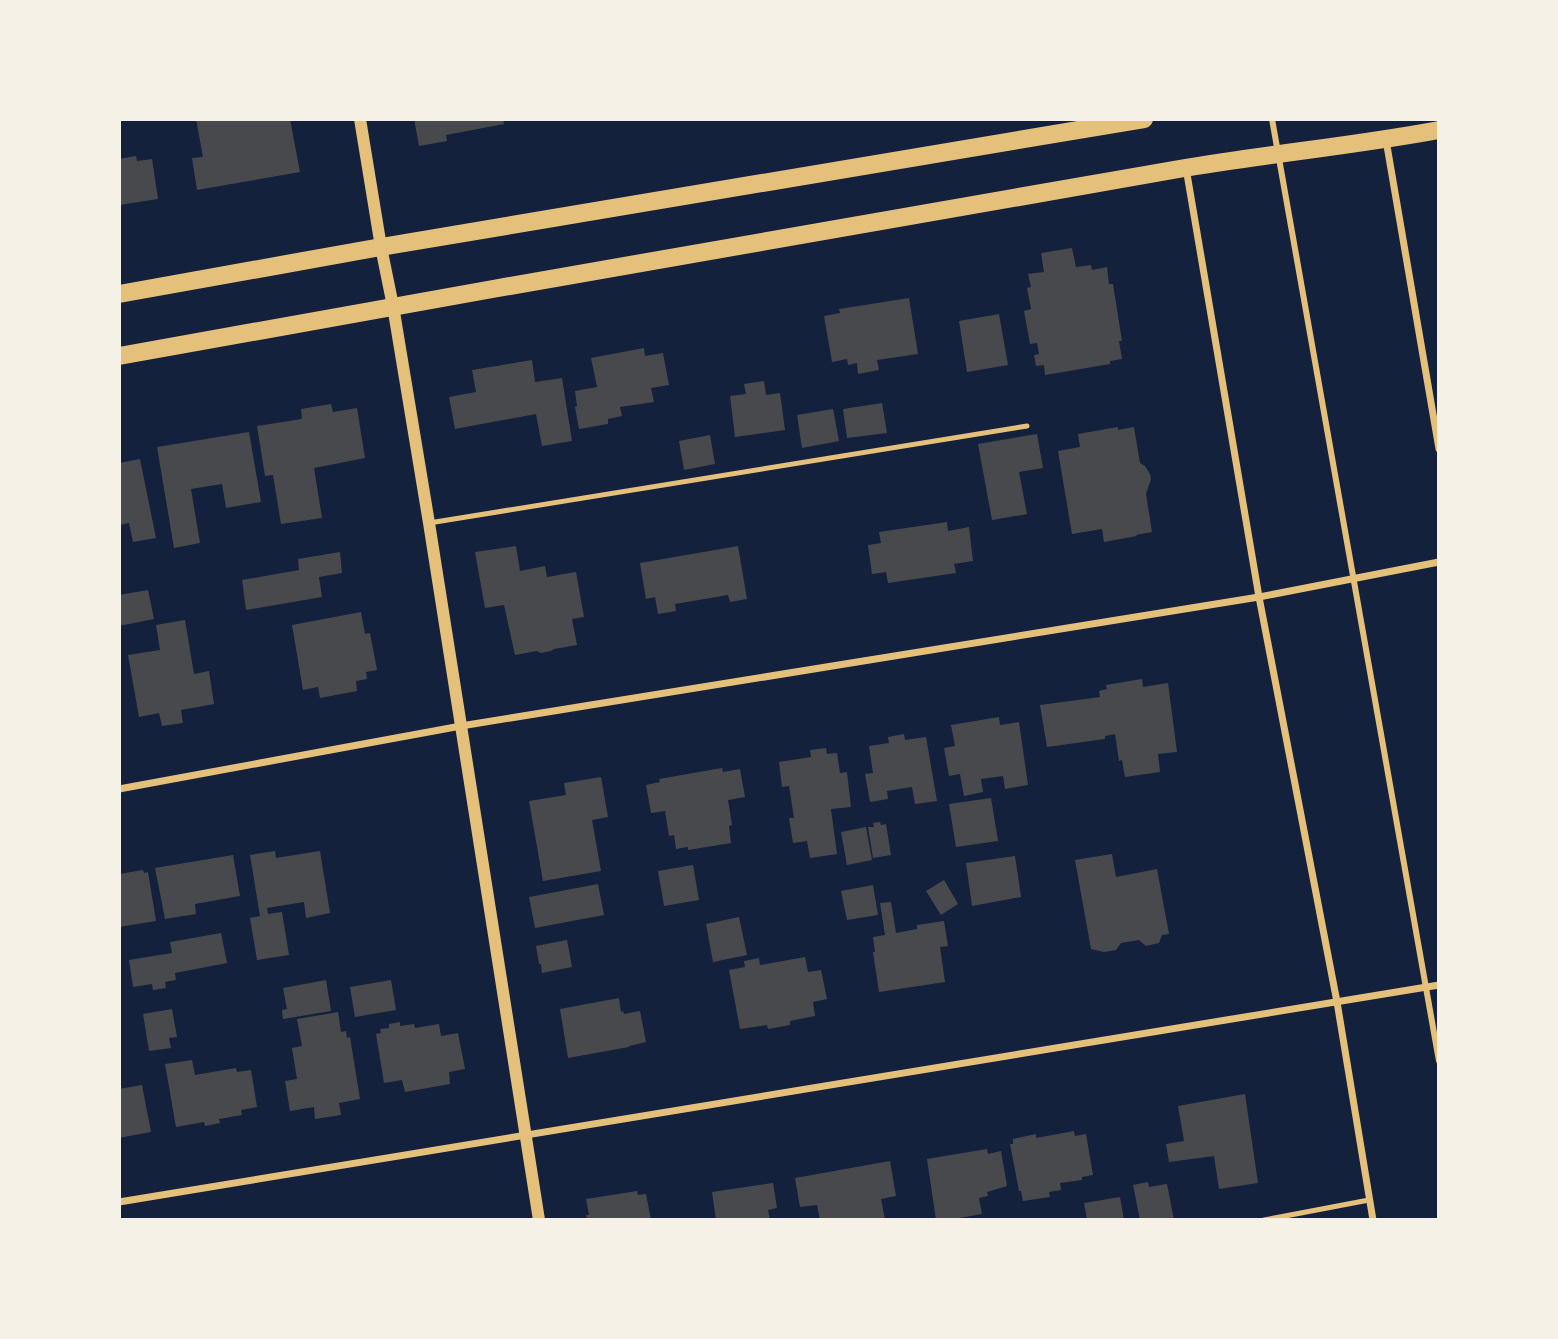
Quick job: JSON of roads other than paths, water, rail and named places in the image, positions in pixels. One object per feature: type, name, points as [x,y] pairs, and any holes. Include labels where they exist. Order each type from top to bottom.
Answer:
[{"type":"main road","points":[[119,294],[381,247],[1144,119]]},
{"type":"main road","points":[[119,356],[1185,168],[1439,130]]},
{"type":"street","points":[[360,119],[429,523],[539,1220]]},
{"type":"street","points":[[1272,119],[1439,1061]]},
{"type":"street","points":[[1386,140],[1439,449]]},
{"type":"street","points":[[1185,168],[1259,597],[1337,1002],[1373,1220]]},
{"type":"street","points":[[119,789],[461,726],[1259,597],[1439,562]]},
{"type":"street","points":[[119,1202],[1439,985]]},
{"type":"lane","points":[[429,523],[1027,426]]},
{"type":"lane","points":[[1264,1220],[1369,1200]]}]
